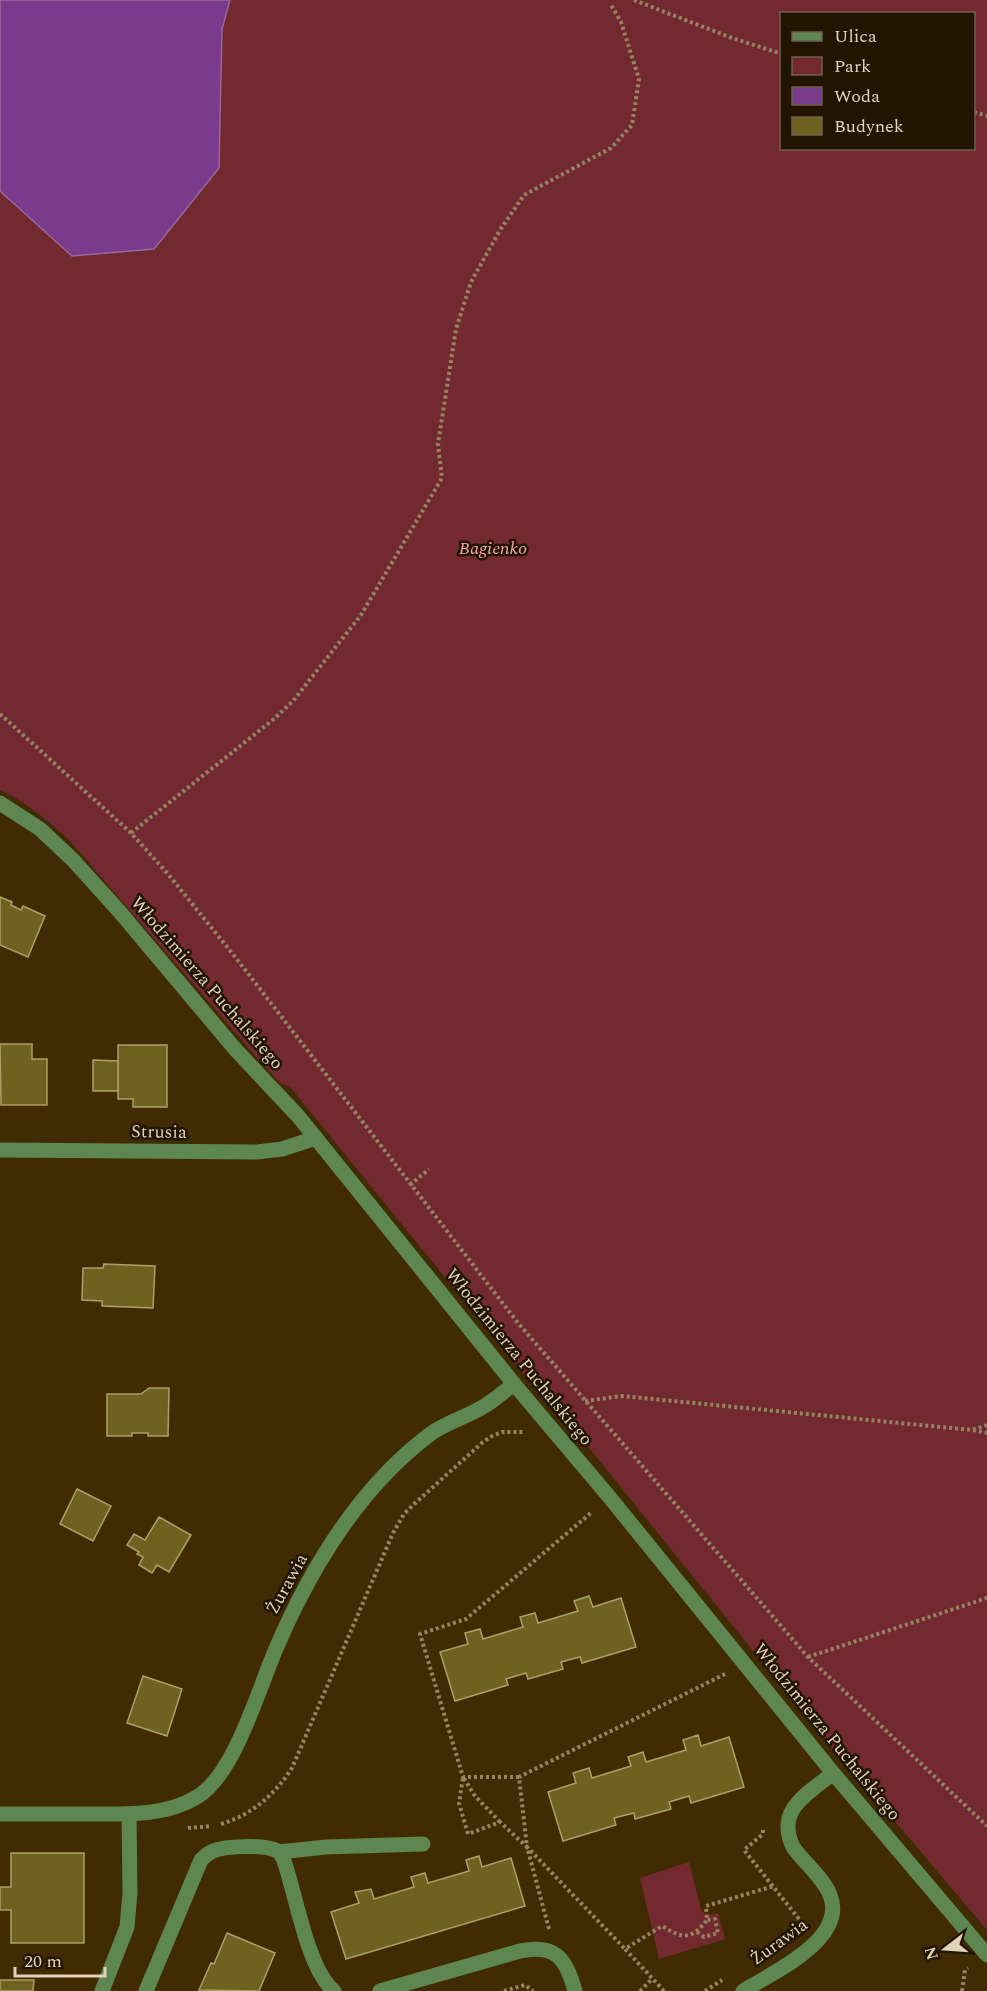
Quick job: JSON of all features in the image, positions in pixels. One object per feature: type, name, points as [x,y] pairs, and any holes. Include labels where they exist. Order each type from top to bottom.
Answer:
[{"type":"street","name":"Włodzimierza Puchalskiego","points":[[0,803],[40,829],[79,867],[235,1049],[281,1097],[833,1773],[987,1955]]},
{"type":"street","name":"Strusia","points":[[0,1150],[257,1152],[282,1149],[316,1138]]},
{"type":"street","name":"Żurawia","points":[[0,1814],[129,1814],[164,1810],[180,1806],[198,1797],[210,1787],[229,1759],[292,1614],[328,1551],[361,1502],[397,1462],[431,1433],[482,1408],[514,1384]]},
{"type":"street","name":"Żurawia","points":[[743,1991],[804,1953],[817,1942],[828,1927],[832,1910],[830,1893],[793,1847],[789,1839],[787,1822],[789,1814],[797,1803],[833,1773]]},
{"type":"street","points":[[102,1991],[122,1944],[128,1919],[129,1814]]},
{"type":"street","points":[[146,1991],[197,1867],[207,1854],[227,1848],[265,1848],[279,1852],[326,1847],[423,1844]]},
{"type":"street","points":[[279,1852],[286,1865],[314,1963],[323,1980],[334,1991]]},
{"type":"street","points":[[380,1991],[520,1951],[540,1949],[548,1949],[562,1959],[575,1991]]},
{"type":"path","points":[[634,0],[732,38],[780,53]]},
{"type":"path","points":[[131,833],[274,719],[293,701],[361,615],[442,478],[438,444],[446,384],[456,329],[471,282],[500,230],[524,195],[610,148],[632,125],[639,79],[621,22],[610,3]]},
{"type":"path","points":[[0,714],[131,833],[168,874],[229,949],[518,1323],[808,1657],[987,1826]]},
{"type":"path","points":[[410,1185],[429,1170]]},
{"type":"path","points":[[585,1401],[622,1396],[987,1433]]},
{"type":"path","points":[[972,1430],[987,1425]]},
{"type":"path","points":[[182,1829],[210,1826],[238,1817],[252,1810],[274,1792],[299,1755],[393,1533],[404,1514],[492,1436],[514,1431],[532,1436]]},
{"type":"path","points":[[595,1510],[465,1619],[420,1634],[463,1777],[475,1796],[527,1847],[664,1991]]},
{"type":"path","points":[[808,1657],[987,1598]]},
{"type":"path","points":[[463,1777],[519,1777],[729,1672]]},
{"type":"path","points":[[463,1777],[459,1803],[468,1834],[500,1822]]},
{"type":"path","points":[[519,1777],[527,1847],[550,1932]]},
{"type":"path","points":[[625,1949],[662,1926],[682,1936],[698,1932],[707,1920],[706,1906],[774,1886],[802,1922],[802,1930]]},
{"type":"path","points":[[698,1932],[704,1937],[718,1933],[715,1919],[707,1920]]},
{"type":"path","points":[[962,1991],[965,1970],[970,1966]]},
{"type":"path","points":[[640,1991],[652,1979]]},
{"type":"path","points":[[705,1991],[723,1980]]},
{"type":"path","points":[[504,1991],[525,1985],[533,1991]]},
{"type":"green space","name":"Bagienko","points":[[0,0],[987,0],[987,1930],[814,1726],[560,1412],[557,1415],[291,1088],[280,1083],[252,1052],[70,841],[45,819],[0,790]]},
{"type":"green space","points":[[689,1862],[702,1912],[711,1915],[718,1913],[725,1939],[659,1959],[640,1878]]},
{"type":"water","points":[[0,0],[230,0],[222,29],[219,168],[154,249],[72,256],[0,191]]},
{"type":"building","points":[[0,897],[12,902],[11,905],[21,910],[23,906],[45,916],[28,957],[0,945]]},
{"type":"building","points":[[0,1044],[32,1044],[32,1059],[47,1059],[47,1105],[1,1105]]},
{"type":"building","points":[[118,1045],[167,1045],[167,1107],[133,1107],[133,1099],[118,1099]]},
{"type":"building","points":[[93,1060],[118,1061],[118,1091],[93,1091]]},
{"type":"building","points":[[104,1264],[155,1266],[153,1308],[102,1306],[102,1301],[82,1300],[83,1268],[103,1268]]},
{"type":"building","points":[[149,1388],[169,1388],[168,1436],[132,1433],[132,1436],[107,1436],[107,1394],[141,1394]]},
{"type":"building","points":[[77,1489],[111,1506],[93,1541],[60,1524]]},
{"type":"building","points":[[159,1517],[191,1535],[169,1572],[157,1565],[152,1573],[139,1565],[143,1557],[127,1545],[134,1534],[145,1540]]},
{"type":"building","points":[[589,1596],[593,1607],[621,1598],[636,1647],[582,1663],[580,1657],[561,1662],[563,1669],[528,1679],[526,1673],[506,1679],[508,1685],[455,1701],[440,1652],[468,1644],[465,1633],[480,1629],[483,1639],[523,1627],[520,1617],[535,1613],[538,1623],[578,1611],[574,1601]]},
{"type":"building","points":[[143,1676],[182,1689],[167,1736],[127,1723]]},
{"type":"building","points":[[698,1735],[701,1746],[729,1737],[744,1787],[691,1803],[689,1796],[669,1802],[671,1809],[635,1819],[634,1813],[614,1818],[616,1825],[563,1841],[548,1792],[576,1783],[573,1773],[589,1768],[592,1778],[631,1766],[628,1757],[643,1752],[646,1762],[686,1750],[683,1740]]},
{"type":"building","points":[[11,1853],[84,1853],[84,1943],[11,1943],[11,1910],[0,1910],[0,1887],[11,1887]]},
{"type":"building","points":[[479,1856],[482,1867],[511,1858],[525,1906],[346,1959],[331,1912],[359,1903],[355,1892],[371,1889],[374,1899],[414,1887],[411,1877],[425,1873],[428,1883],[469,1871],[466,1860]]},
{"type":"building","points":[[227,1933],[275,1953],[259,1991],[199,1990],[211,1963],[214,1964]]},
{"type":"building","points":[[0,1980],[34,1980],[33,1991],[0,1991]]}]
